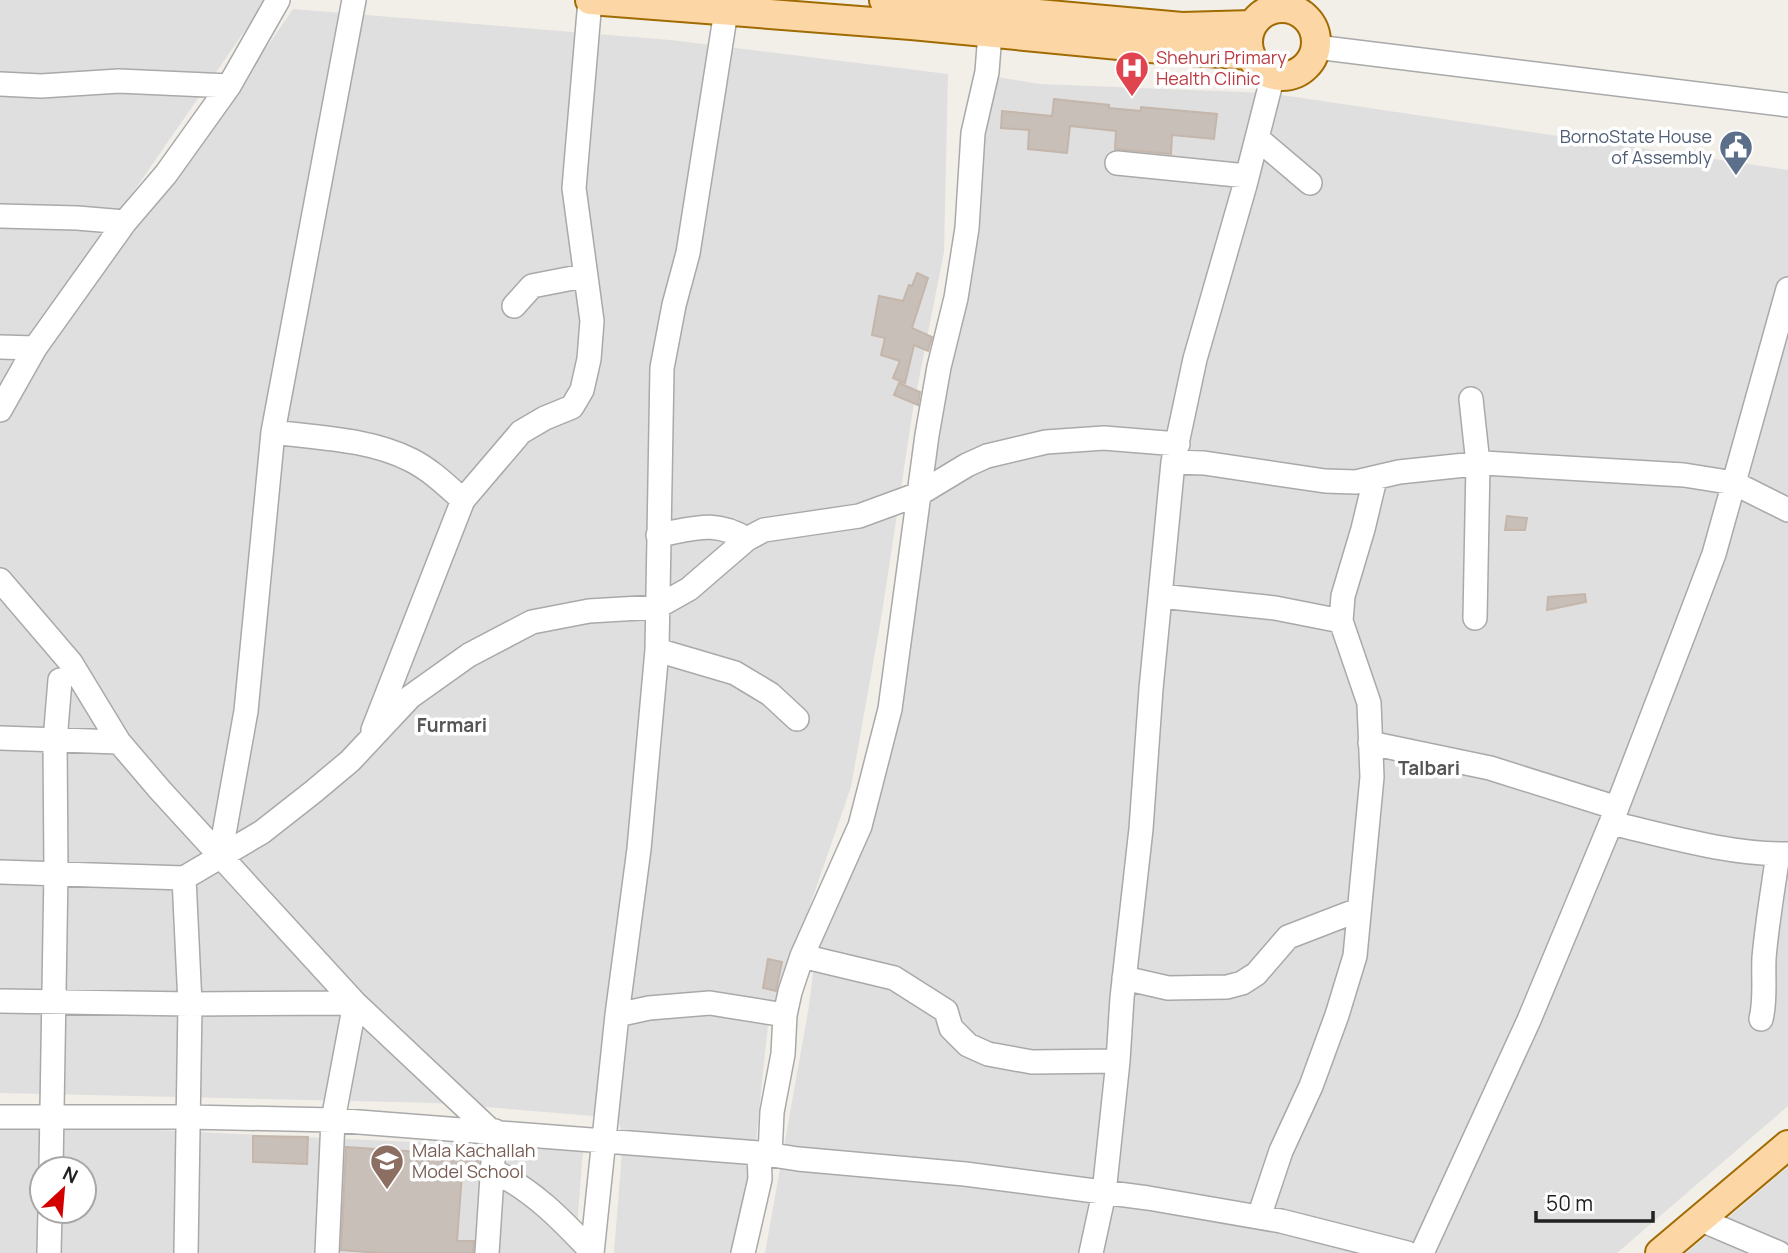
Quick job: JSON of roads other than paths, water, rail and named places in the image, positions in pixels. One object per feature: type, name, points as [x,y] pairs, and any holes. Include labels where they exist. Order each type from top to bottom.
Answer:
[{"type":"main road","points":[[590,0],[1250,55]]},
{"type":"main road","points":[[884,0],[1182,27],[1252,25]]},
{"type":"main road","points":[[1290,6],[1314,29],[1316,47],[1313,57],[1301,71],[1292,75],[1273,75],[1264,71],[1250,55],[1248,45],[1252,25],[1258,17],[1290,6]]},
{"type":"main road","points":[[1660,1253],[1788,1146]]},
{"type":"street","points":[[0,410],[35,348],[125,222],[166,174],[229,86],[278,0]]},
{"type":"street","points":[[220,856],[246,711],[273,432],[354,0]]},
{"type":"street","points":[[369,739],[463,500],[521,432],[572,407],[582,390],[589,359],[592,321],[574,188],[590,0]]},
{"type":"street","points":[[592,1252],[617,1016],[639,849],[657,650],[662,368],[674,305],[688,253],[726,12]]},
{"type":"street","points":[[743,1253],[783,1054],[785,1015],[802,956],[860,826],[890,709],[939,367],[956,298],[965,240],[973,134],[986,72],[990,33]]},
{"type":"street","points":[[1316,47],[1788,105]]},
{"type":"street","points":[[1091,1253],[1104,1193],[1176,453],[1195,359],[1273,75]]},
{"type":"street","points":[[0,84],[41,86],[119,81],[229,86]]},
{"type":"street","points":[[1257,138],[1310,183]]},
{"type":"street","points":[[1116,163],[1247,176]]},
{"type":"street","points":[[0,215],[125,222]]},
{"type":"street","points":[[514,306],[532,286],[578,278],[585,271]]},
{"type":"street","points":[[1422,1253],[1529,1020],[1614,816],[1714,554],[1788,289]]},
{"type":"street","points":[[0,348],[35,348]]},
{"type":"street","points":[[1471,399],[1478,464],[1475,618]]},
{"type":"street","points":[[273,432],[371,445],[411,460],[430,471],[463,500]]},
{"type":"street","points":[[0,872],[184,878],[262,832],[313,792],[350,761],[410,697],[469,655],[532,622],[589,611],[657,607],[689,589],[747,539],[764,530],[790,524],[859,516],[919,494],[987,456],[1046,442],[1104,438],[1176,453],[1204,463],[1325,481],[1356,482],[1399,472],[1478,464],[1684,475],[1734,483],[1788,510]]},
{"type":"street","points":[[1259,1217],[1281,1151],[1311,1086],[1341,1004],[1355,956],[1372,777],[1369,703],[1341,621],[1343,596],[1375,479]]},
{"type":"street","points":[[658,535],[712,526],[734,531],[747,539]]},
{"type":"street","points":[[0,580],[71,663],[119,742],[220,856],[355,1003],[493,1131],[487,1253]]},
{"type":"street","points":[[1160,596],[1275,608],[1341,621]]},
{"type":"street","points":[[657,650],[735,673],[770,694],[797,719]]},
{"type":"street","points":[[51,1155],[57,873],[55,741],[60,680]]},
{"type":"street","points":[[0,738],[119,742]]},
{"type":"street","points":[[1370,743],[1490,768],[1686,841],[1783,854],[1767,916],[1763,974],[1764,1009],[1761,1019]]},
{"type":"street","points":[[184,878],[190,1004],[186,1253]]},
{"type":"street","points":[[1124,978],[1168,988],[1227,987],[1242,983],[1256,974],[1287,937],[1358,910]]},
{"type":"street","points":[[802,956],[894,978],[946,1012],[951,1028],[968,1045],[988,1054],[1032,1062],[1118,1061]]},
{"type":"street","points":[[0,1001],[355,1003]]},
{"type":"street","points":[[327,1253],[333,1120],[355,1003]]},
{"type":"street","points":[[617,1016],[649,1008],[710,1003],[785,1015]]},
{"type":"street","points":[[0,1117],[333,1120],[764,1154],[965,1174],[1104,1193],[1259,1217],[1407,1253]]},
{"type":"street","points":[[493,1171],[515,1181],[549,1208],[592,1252]]},
{"type":"street","points":[[1699,1219],[1779,1253]]},
{"type":"street","points":[[50,1225],[50,1253]]},
{"type":"place","name":"Shehuri Primary Health Clinic","points":[[1132,98]]},
{"type":"place","name":"BornoState House of Assembly","points":[[1736,177]]},
{"type":"place","name":"Mala Kachallah Model School","points":[[387,1191]]},
{"type":"district","name":"Furmari","points":[[452,725]]},
{"type":"district","name":"Talbari","points":[[1429,768]]}]
